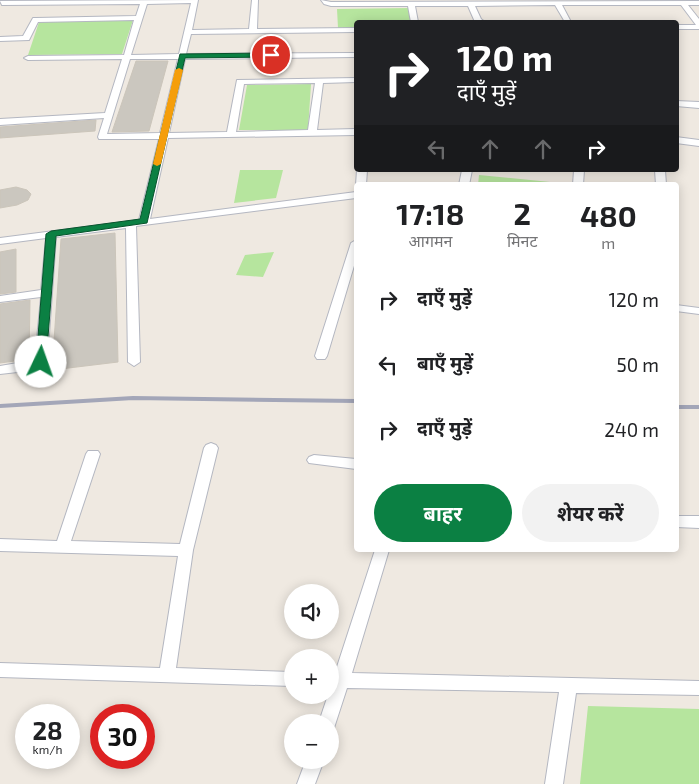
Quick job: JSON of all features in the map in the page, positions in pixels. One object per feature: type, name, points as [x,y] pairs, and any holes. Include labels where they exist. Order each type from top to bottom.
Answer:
[{"type":"street","points":[[2,3],[195,0],[144,221]]},
{"type":"street","points":[[252,31],[255,0]]},
{"type":"street","points":[[324,0],[326,4],[357,2],[411,4],[480,2],[558,5],[699,3]]},
{"type":"street","points":[[144,1],[102,137],[354,132]]},
{"type":"street","points":[[470,2],[481,20]]},
{"type":"street","points":[[480,2],[488,20]]},
{"type":"street","points":[[679,27],[699,26],[687,2]]},
{"type":"street","points":[[411,4],[414,20]]},
{"type":"street","points":[[558,5],[567,20]]},
{"type":"street","points":[[0,39],[26,38],[36,20],[138,18]]},
{"type":"street","points":[[188,32],[354,30]]},
{"type":"street","points":[[28,58],[354,55]]},
{"type":"street","points":[[312,133],[319,80]]},
{"type":"street","points":[[231,134],[240,82],[354,80]]},
{"type":"street","points":[[679,103],[699,105]]},
{"type":"street","points":[[0,122],[108,115]]},
{"type":"street","points":[[679,140],[699,143]]},
{"type":"street","points":[[0,241],[354,195]]},
{"type":"street","points":[[131,223],[134,362]]},
{"type":"street","points":[[0,370],[36,366],[41,362],[51,234]]},
{"type":"street","points":[[322,356],[354,263]]},
{"type":"street","points":[[0,299],[45,293]]},
{"type":"street","points":[[679,308],[699,310]]},
{"type":"street","points":[[166,676],[186,550],[210,448]]},
{"type":"street","points":[[62,547],[94,454]]},
{"type":"street","points":[[314,460],[354,464]]},
{"type":"street","points":[[679,521],[699,522]]},
{"type":"street","points":[[0,545],[186,550]]},
{"type":"street","points":[[339,672],[381,552]]},
{"type":"street","points":[[0,670],[284,679]]},
{"type":"street","points":[[339,680],[699,688]]},
{"type":"street","points":[[554,784],[569,685]]},
{"type":"street","points":[[306,784],[312,769]]},
{"type":"green space","points":[[410,8],[413,20],[354,20],[354,28],[338,28],[337,9]]},
{"type":"green space","points":[[133,20],[122,54],[28,55],[39,22]]},
{"type":"green space","points":[[311,84],[308,130],[239,130],[247,85]]},
{"type":"green space","points":[[240,170],[283,170],[276,198],[234,203]]},
{"type":"green space","points":[[479,175],[550,182],[478,182]]},
{"type":"green space","points":[[274,252],[263,277],[236,275],[245,255]]},
{"type":"green space","points":[[588,706],[699,709],[699,784],[580,784]]},
{"type":"building","points":[[136,61],[168,61],[149,131],[112,132]]},
{"type":"building","points":[[96,120],[95,131],[0,138],[0,127]]},
{"type":"building","points":[[16,187],[27,190],[31,194],[28,200],[17,205],[0,208],[0,190]]},
{"type":"building","points":[[115,233],[118,362],[52,370],[61,239]]},
{"type":"building","points":[[16,249],[16,292],[0,294],[0,252]]},
{"type":"building","points":[[30,300],[29,359],[0,363],[0,304]]},
{"type":"railway","points":[[0,406],[133,398],[354,401]]},
{"type":"railway","points":[[679,407],[699,407]]},
{"type":"slow traffic","points":[[157,164],[179,70]]},
{"type":"route","points":[[41,362],[51,234],[144,221],[182,56],[271,55]]}]
